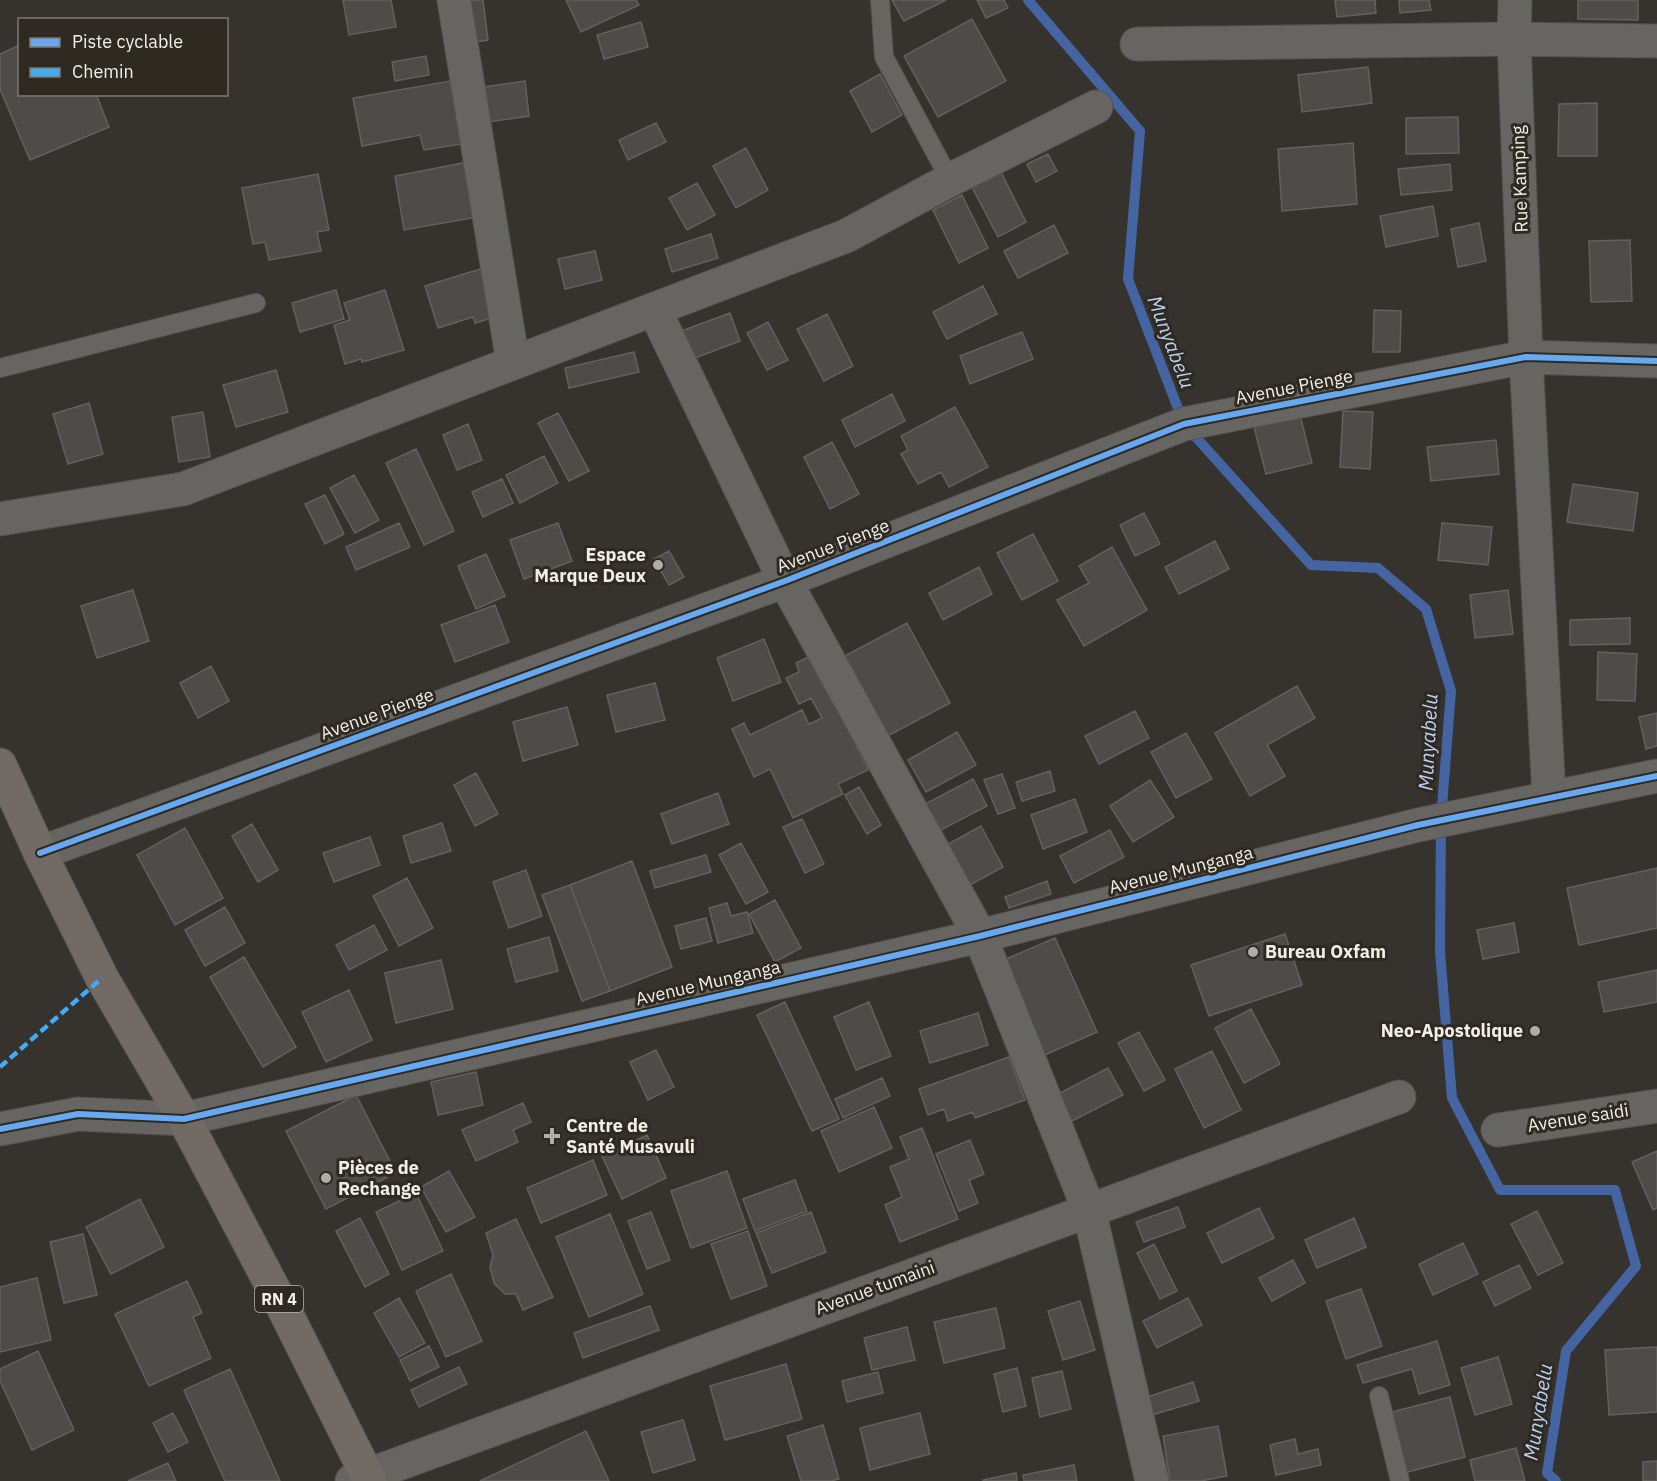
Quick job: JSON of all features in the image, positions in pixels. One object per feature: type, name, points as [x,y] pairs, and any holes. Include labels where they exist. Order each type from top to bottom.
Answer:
[{"type":"highway","name":"RN 4","points":[[0,765],[40,853],[102,978],[184,1119],[282,1305],[363,1479]]},
{"type":"street","points":[[454,0],[513,363]]},
{"type":"street","name":"Rue Kamping","points":[[1515,0],[1514,39],[1526,357],[1549,797]]},
{"type":"street","points":[[1137,44],[1514,39],[1657,41]]},
{"type":"street","points":[[0,519],[183,489],[846,236],[1096,107]]},
{"type":"street","points":[[654,309],[785,581],[980,936],[1089,1210],[1152,1481]]},
{"type":"street","name":"Avenue Pienge","points":[[40,853],[785,581],[1184,424],[1526,357],[1657,361]]},
{"type":"street","points":[[1549,797],[1657,776]]},
{"type":"street","name":"Avenue Munganga","points":[[0,1129],[78,1114],[184,1119],[980,936],[1418,825],[1549,797]]},
{"type":"street","name":"Avenue tumaini","points":[[363,1479],[1399,1097]]},
{"type":"street","name":"Avenue saidi","points":[[1498,1130],[1657,1106]]},
{"type":"lane","points":[[880,0],[884,57],[951,180]]},
{"type":"lane","points":[[0,368],[256,303]]},
{"type":"lane","points":[[1379,1396],[1400,1481]]},
{"type":"building","points":[[343,0],[391,0],[396,27],[349,35]]},
{"type":"building","points":[[469,0],[483,0],[488,40],[463,44]]},
{"type":"building","points":[[566,0],[636,0],[639,5],[581,32]]},
{"type":"building","points":[[892,0],[946,0],[904,21]]},
{"type":"building","points":[[977,0],[1004,0],[1008,8],[986,18]]},
{"type":"building","points":[[1335,0],[1375,0],[1376,13],[1337,17]]},
{"type":"building","points":[[1399,0],[1429,0],[1431,10],[1400,13]]},
{"type":"building","points":[[1578,0],[1638,0],[1638,20],[1578,19]]},
{"type":"building","points":[[972,19],[1006,81],[938,117],[904,56]]},
{"type":"building","points":[[641,22],[648,47],[604,59],[597,35]]},
{"type":"building","points":[[18,46],[18,96],[97,96],[109,127],[30,160],[0,89],[0,54]]},
{"type":"building","points":[[426,56],[429,75],[395,81],[392,62]]},
{"type":"building","points":[[1368,67],[1372,103],[1302,112],[1298,75]]},
{"type":"building","points":[[880,74],[902,115],[872,132],[850,91]]},
{"type":"building","points":[[450,81],[462,144],[424,150],[420,135],[362,146],[353,98]]},
{"type":"building","points":[[525,81],[529,116],[489,122],[484,87]]},
{"type":"building","points":[[1597,103],[1597,156],[1558,156],[1559,104]]},
{"type":"building","points":[[1458,117],[1459,153],[1406,154],[1406,118]]},
{"type":"building","points":[[656,123],[666,142],[628,160],[619,140]]},
{"type":"building","points":[[1353,143],[1357,204],[1282,211],[1278,149]]},
{"type":"building","points":[[746,148],[768,190],[736,208],[713,166]]},
{"type":"building","points":[[1048,154],[1057,171],[1036,182],[1027,164]]},
{"type":"building","points":[[468,162],[478,217],[404,230],[395,176]]},
{"type":"building","points":[[1450,164],[1452,190],[1401,195],[1398,169]]},
{"type":"building","points":[[1000,170],[1026,222],[998,237],[971,185]]},
{"type":"building","points":[[318,174],[329,230],[317,232],[321,251],[269,260],[265,242],[253,244],[242,188]]},
{"type":"building","points":[[697,183],[715,215],[687,230],[669,198]]},
{"type":"building","points":[[962,195],[988,248],[959,263],[933,210]]},
{"type":"building","points":[[1433,206],[1438,236],[1386,247],[1380,216]]},
{"type":"building","points":[[1479,223],[1486,261],[1458,267],[1451,229]]},
{"type":"building","points":[[1054,225],[1068,253],[1018,278],[1004,251]]},
{"type":"building","points":[[711,234],[718,258],[672,272],[665,249]]},
{"type":"building","points":[[1630,240],[1632,301],[1591,302],[1589,241]]},
{"type":"building","points":[[595,251],[602,280],[565,289],[558,259]]},
{"type":"building","points":[[487,267],[502,315],[475,323],[473,317],[438,328],[425,286]]},
{"type":"building","points":[[983,286],[997,314],[947,339],[933,312]]},
{"type":"building","points":[[336,290],[344,319],[300,332],[292,303]]},
{"type":"building","points":[[385,290],[404,350],[362,362],[361,359],[345,364],[334,325],[350,320],[344,303]]},
{"type":"building","points":[[1374,310],[1401,311],[1400,352],[1373,352]]},
{"type":"building","points":[[730,313],[740,341],[679,364],[668,336]]},
{"type":"building","points":[[827,314],[853,366],[824,381],[797,329]]},
{"type":"building","points":[[768,322],[788,360],[767,370],[747,333]]},
{"type":"building","points":[[1022,332],[1033,359],[970,384],[960,356]]},
{"type":"building","points":[[634,352],[639,372],[569,388],[565,368]]},
{"type":"building","points":[[276,370],[288,412],[236,427],[223,385]]},
{"type":"building","points":[[892,394],[905,421],[855,447],[842,420]]},
{"type":"building","points":[[89,403],[103,454],[68,464],[53,414]]},
{"type":"building","points":[[955,407],[988,467],[949,487],[941,472],[918,484],[901,454],[908,450],[901,436]]},
{"type":"building","points":[[1343,411],[1373,412],[1370,469],[1340,467]]},
{"type":"building","points":[[203,412],[210,457],[179,462],[172,417]]},
{"type":"building","points":[[558,413],[589,471],[569,481],[538,423]]},
{"type":"building","points":[[1300,415],[1312,463],[1266,474],[1254,427]]},
{"type":"building","points":[[468,424],[482,460],[457,470],[443,435]]},
{"type":"building","points":[[1496,440],[1499,474],[1431,481],[1427,447]]},
{"type":"building","points":[[832,442],[859,494],[830,509],[804,457]]},
{"type":"building","points":[[416,449],[454,531],[424,545],[386,463]]},
{"type":"building","points":[[544,456],[558,483],[520,503],[506,475]]},
{"type":"building","points":[[354,475],[379,520],[355,533],[330,488]]},
{"type":"building","points":[[502,479],[513,503],[483,517],[472,492]]},
{"type":"building","points":[[1573,484],[1638,493],[1633,531],[1567,522]]},
{"type":"building","points":[[325,495],[344,534],[325,544],[305,504]]},
{"type":"building","points":[[1144,513],[1160,544],[1135,556],[1120,525]]},
{"type":"building","points":[[399,523],[410,547],[356,570],[346,547]]},
{"type":"building","points":[[558,523],[572,561],[524,579],[510,540]]},
{"type":"building","points":[[1442,523],[1492,527],[1488,565],[1438,560]]},
{"type":"building","points":[[1033,534],[1058,581],[1022,600],[997,553]]},
{"type":"building","points":[[1215,541],[1229,569],[1179,594],[1165,567]]},
{"type":"building","points":[[1112,547],[1147,610],[1084,646],[1057,600],[1089,583],[1079,566]]},
{"type":"building","points":[[669,551],[684,577],[669,585],[654,559]]},
{"type":"building","points":[[486,554],[505,596],[476,609],[458,566]]},
{"type":"building","points":[[979,567],[992,594],[943,620],[929,593]]},
{"type":"building","points":[[133,590],[149,641],[97,658],[81,606]]},
{"type":"building","points":[[1508,590],[1513,634],[1475,638],[1470,595]]},
{"type":"building","points":[[495,605],[509,642],[455,662],[441,625]]},
{"type":"building","points":[[1630,618],[1630,644],[1570,645],[1570,620]]},
{"type":"building","points":[[907,623],[950,703],[882,739],[839,659]]},
{"type":"building","points":[[764,639],[781,682],[733,701],[717,658]]},
{"type":"building","points":[[1598,652],[1637,654],[1635,701],[1597,700]]},
{"type":"building","points":[[813,655],[868,770],[838,784],[843,794],[793,818],[770,769],[754,777],[732,729],[744,723],[750,735],[802,710],[809,724],[822,718],[811,698],[799,704],[786,678],[799,672],[796,663]]},
{"type":"building","points":[[211,666],[229,701],[198,718],[180,683]]},
{"type":"building","points":[[655,683],[665,720],[616,732],[607,695]]},
{"type":"building","points":[[1297,686],[1315,718],[1267,745],[1285,776],[1250,796],[1215,733]]},
{"type":"building","points":[[567,707],[578,745],[523,761],[513,722]]},
{"type":"building","points":[[1135,711],[1149,738],[1099,764],[1085,736]]},
{"type":"building","points":[[1657,713],[1657,746],[1646,749],[1639,717]]},
{"type":"building","points":[[957,732],[976,765],[926,792],[908,760]]},
{"type":"building","points":[[1186,733],[1212,779],[1176,798],[1151,752]]},
{"type":"building","points":[[1050,771],[1055,791],[1022,801],[1016,782]]},
{"type":"building","points":[[476,773],[498,814],[475,826],[454,785]]},
{"type":"building","points":[[1002,774],[1015,808],[998,814],[984,780]]},
{"type":"building","points":[[973,779],[987,806],[937,832],[923,805]]},
{"type":"building","points":[[1150,780],[1174,817],[1133,842],[1110,806]]},
{"type":"building","points":[[859,787],[881,825],[867,834],[845,795]]},
{"type":"building","points":[[718,793],[729,824],[672,844],[661,814]]},
{"type":"building","points":[[1075,799],[1087,832],[1043,849],[1031,815]]},
{"type":"building","points":[[802,819],[824,864],[805,873],[783,827]]},
{"type":"building","points":[[442,823],[451,851],[411,863],[403,836]]},
{"type":"building","points":[[252,824],[278,870],[258,882],[232,836]]},
{"type":"building","points":[[981,826],[1003,867],[970,885],[948,844]]},
{"type":"building","points":[[185,828],[223,898],[175,925],[137,855]]},
{"type":"building","points":[[1110,830],[1124,857],[1074,883],[1060,856]]},
{"type":"building","points":[[370,837],[380,865],[334,882],[323,853]]},
{"type":"building","points":[[741,843],[768,892],[746,904],[719,855]]},
{"type":"building","points":[[706,855],[711,872],[655,888],[650,871]]},
{"type":"building","points":[[632,861],[672,967],[610,991],[570,885]]},
{"type":"building","points":[[1657,868],[1657,928],[1579,945],[1567,888]]},
{"type":"building","points":[[526,870],[542,916],[509,928],[493,882]]},
{"type":"building","points":[[407,878],[433,928],[399,946],[373,896]]},
{"type":"building","points":[[1047,881],[1051,894],[1009,908],[1005,897]]},
{"type":"building","points":[[570,885],[610,991],[582,1001],[542,895]]},
{"type":"building","points":[[775,900],[801,948],[775,962],[749,914]]},
{"type":"building","points":[[727,903],[731,916],[747,912],[753,933],[718,943],[709,908]]},
{"type":"building","points":[[225,907],[245,943],[205,966],[185,930]]},
{"type":"building","points":[[706,918],[712,941],[681,949],[675,926]]},
{"type":"building","points":[[1514,923],[1519,952],[1483,959],[1477,930]]},
{"type":"building","points":[[374,925],[387,950],[349,970],[336,945]]},
{"type":"building","points":[[1285,934],[1302,985],[1209,1016],[1191,965]]},
{"type":"building","points":[[549,937],[558,971],[516,982],[507,949]]},
{"type":"building","points":[[1055,938],[1097,1032],[1040,1057],[999,962]]},
{"type":"building","points":[[244,957],[296,1047],[263,1067],[210,977]]},
{"type":"building","points":[[441,960],[453,1009],[396,1023],[385,973]]},
{"type":"building","points":[[1657,970],[1657,1002],[1604,1012],[1598,982]]},
{"type":"building","points":[[349,990],[372,1040],[326,1062],[302,1012]]},
{"type":"building","points":[[785,1002],[839,1119],[812,1131],[757,1015]]},
{"type":"building","points":[[869,1002],[891,1056],[856,1070],[834,1017]]},
{"type":"building","points":[[1251,1009],[1280,1064],[1244,1083],[1215,1028]]},
{"type":"building","points":[[978,1013],[988,1045],[930,1063],[920,1031]]},
{"type":"building","points":[[1139,1032],[1165,1080],[1144,1091],[1118,1043]]},
{"type":"building","points":[[656,1050],[674,1087],[648,1100],[630,1062]]},
{"type":"building","points":[[1212,1051],[1241,1110],[1204,1128],[1175,1069]]},
{"type":"building","points":[[1009,1057],[1025,1100],[975,1118],[973,1112],[948,1121],[944,1109],[928,1115],[919,1089]]},
{"type":"building","points":[[1108,1068],[1123,1095],[1072,1121],[1058,1094]]},
{"type":"building","points":[[476,1072],[483,1105],[438,1115],[431,1082]]},
{"type":"building","points":[[882,1078],[890,1096],[843,1118],[835,1099]]},
{"type":"building","points":[[356,1095],[396,1173],[326,1209],[286,1131]]},
{"type":"building","points":[[523,1103],[531,1122],[513,1130],[518,1142],[476,1161],[462,1130]]},
{"type":"building","points":[[874,1107],[892,1148],[839,1172],[821,1131]]},
{"type":"building","points":[[922,1128],[958,1219],[900,1242],[885,1205],[902,1197],[890,1167],[909,1159],[900,1137]]},
{"type":"building","points":[[647,1135],[666,1178],[622,1199],[602,1156]]},
{"type":"building","points":[[970,1140],[984,1174],[969,1180],[978,1203],[959,1211],[936,1154]]},
{"type":"building","points":[[1657,1151],[1657,1208],[1653,1210],[1632,1162]]},
{"type":"building","points":[[593,1160],[607,1195],[541,1223],[527,1188]]},
{"type":"building","points":[[449,1171],[475,1217],[446,1232],[421,1187]]},
{"type":"building","points":[[727,1171],[747,1228],[691,1248],[671,1191]]},
{"type":"building","points":[[795,1180],[807,1211],[755,1231],[743,1199]]},
{"type":"building","points":[[416,1193],[443,1251],[402,1270],[376,1212]]},
{"type":"building","points":[[140,1199],[164,1247],[111,1274],[86,1227]]},
{"type":"building","points":[[1178,1207],[1185,1227],[1144,1242],[1136,1222]]},
{"type":"building","points":[[1259,1208],[1274,1238],[1222,1263],[1207,1233]]},
{"type":"building","points":[[1537,1211],[1563,1263],[1538,1275],[1511,1224]]},
{"type":"building","points":[[651,1212],[670,1260],[647,1269],[628,1221]]},
{"type":"building","points":[[811,1212],[826,1252],[772,1273],[756,1233]]},
{"type":"building","points":[[610,1214],[643,1294],[589,1317],[556,1237]]},
{"type":"building","points":[[360,1218],[389,1274],[365,1287],[336,1231]]},
{"type":"building","points":[[1354,1218],[1366,1247],[1317,1268],[1305,1240]]},
{"type":"building","points":[[516,1219],[553,1297],[523,1310],[516,1294],[505,1294],[494,1283],[490,1267],[493,1255],[486,1233]]},
{"type":"building","points":[[748,1231],[767,1286],[731,1299],[711,1244]]},
{"type":"building","points":[[83,1234],[97,1295],[64,1303],[50,1242]]},
{"type":"building","points":[[1463,1243],[1478,1274],[1433,1295],[1419,1264]]},
{"type":"building","points":[[1154,1244],[1177,1291],[1160,1299],[1137,1253]]},
{"type":"building","points":[[1293,1260],[1305,1283],[1272,1301],[1259,1278]]},
{"type":"building","points":[[1519,1265],[1531,1288],[1495,1306],[1483,1282]]},
{"type":"building","points":[[451,1274],[482,1341],[446,1357],[416,1291]]},
{"type":"building","points":[[37,1278],[51,1340],[0,1352],[0,1287]]},
{"type":"building","points":[[187,1281],[202,1313],[193,1317],[211,1358],[149,1386],[115,1314]]},
{"type":"building","points":[[1361,1289],[1382,1346],[1346,1359],[1326,1301]]},
{"type":"building","points":[[399,1298],[425,1343],[399,1357],[374,1313]]},
{"type":"building","points":[[1188,1298],[1202,1325],[1157,1348],[1143,1321]]},
{"type":"building","points":[[1080,1301],[1095,1350],[1063,1360],[1048,1311]]},
{"type":"building","points":[[650,1306],[659,1330],[583,1358],[574,1333]]},
{"type":"building","points":[[996,1308],[1005,1348],[944,1363],[934,1322]]},
{"type":"building","points":[[907,1327],[915,1360],[872,1370],[864,1338]]},
{"type":"building","points":[[1437,1341],[1450,1385],[1419,1394],[1412,1369],[1363,1383],[1357,1365]]},
{"type":"building","points":[[429,1346],[439,1367],[410,1381],[400,1360]]},
{"type":"building","points":[[1657,1347],[1657,1412],[1609,1415],[1605,1350]]},
{"type":"building","points":[[38,1351],[74,1430],[32,1450],[0,1381],[0,1369]]},
{"type":"building","points":[[1498,1357],[1512,1404],[1475,1415],[1461,1368]]},
{"type":"building","points":[[786,1364],[802,1419],[725,1440],[710,1386]]},
{"type":"building","points":[[459,1367],[467,1384],[419,1407],[411,1390]]},
{"type":"building","points":[[1017,1368],[1026,1406],[1003,1412],[994,1374]]},
{"type":"building","points":[[230,1369],[280,1481],[225,1481],[184,1390]]},
{"type":"building","points":[[1062,1371],[1071,1409],[1040,1417],[1032,1378]]},
{"type":"building","points":[[878,1372],[883,1393],[847,1402],[842,1381]]},
{"type":"building","points":[[1193,1382],[1199,1401],[1152,1415],[1147,1397]]},
{"type":"building","points":[[1450,1397],[1465,1457],[1404,1473],[1388,1413]]},
{"type":"building","points":[[173,1413],[188,1442],[168,1452],[153,1423]]},
{"type":"building","points":[[920,1413],[930,1454],[870,1470],[860,1428]]},
{"type":"building","points":[[683,1420],[695,1460],[653,1473],[641,1432]]},
{"type":"building","points":[[823,1425],[839,1479],[801,1481],[787,1436]]},
{"type":"building","points":[[1218,1426],[1227,1476],[1201,1481],[1170,1481],[1163,1436]]},
{"type":"building","points":[[586,1431],[609,1481],[480,1481]]},
{"type":"building","points":[[1295,1439],[1298,1454],[1318,1449],[1321,1465],[1276,1475],[1270,1445]]},
{"type":"building","points":[[1516,1448],[1525,1481],[1475,1481],[1470,1460]]},
{"type":"building","points":[[1657,1461],[1657,1481],[1643,1481],[1643,1462]]},
{"type":"building","points":[[168,1463],[176,1481],[128,1481]]},
{"type":"building","points":[[1074,1465],[1077,1481],[1024,1481],[1023,1475]]},
{"type":"building","points":[[1016,1473],[1017,1481],[983,1481],[983,1480]]},
{"type":"waterway","name":"Munyabelu","points":[[1028,0],[1140,131],[1128,279],[1184,424],[1311,565],[1378,568],[1426,609],[1451,691],[1441,819],[1440,952],[1452,1098],[1500,1190],[1615,1190],[1636,1266],[1566,1351],[1547,1473],[1556,1481]]},
{"type":"marked path","points":[[0,1067],[102,978]]},
{"type":"cycle path","points":[[40,853],[785,581],[1184,424],[1526,357],[1657,361]]},
{"type":"cycle path","points":[[0,1129],[78,1114],[184,1119],[980,936],[1418,825],[1657,776]]},
{"type":"place","name":"Espace Marque Deux","points":[[658,565]]},
{"type":"place","name":"Bureau Oxfam","points":[[1253,952]]},
{"type":"place","name":"Neo-Apostolique","points":[[1535,1031]]},
{"type":"place","name":"Centre de Santé Musavuli","points":[[552,1136]]},
{"type":"place","name":"Pièces de Rechange","points":[[326,1178]]}]
